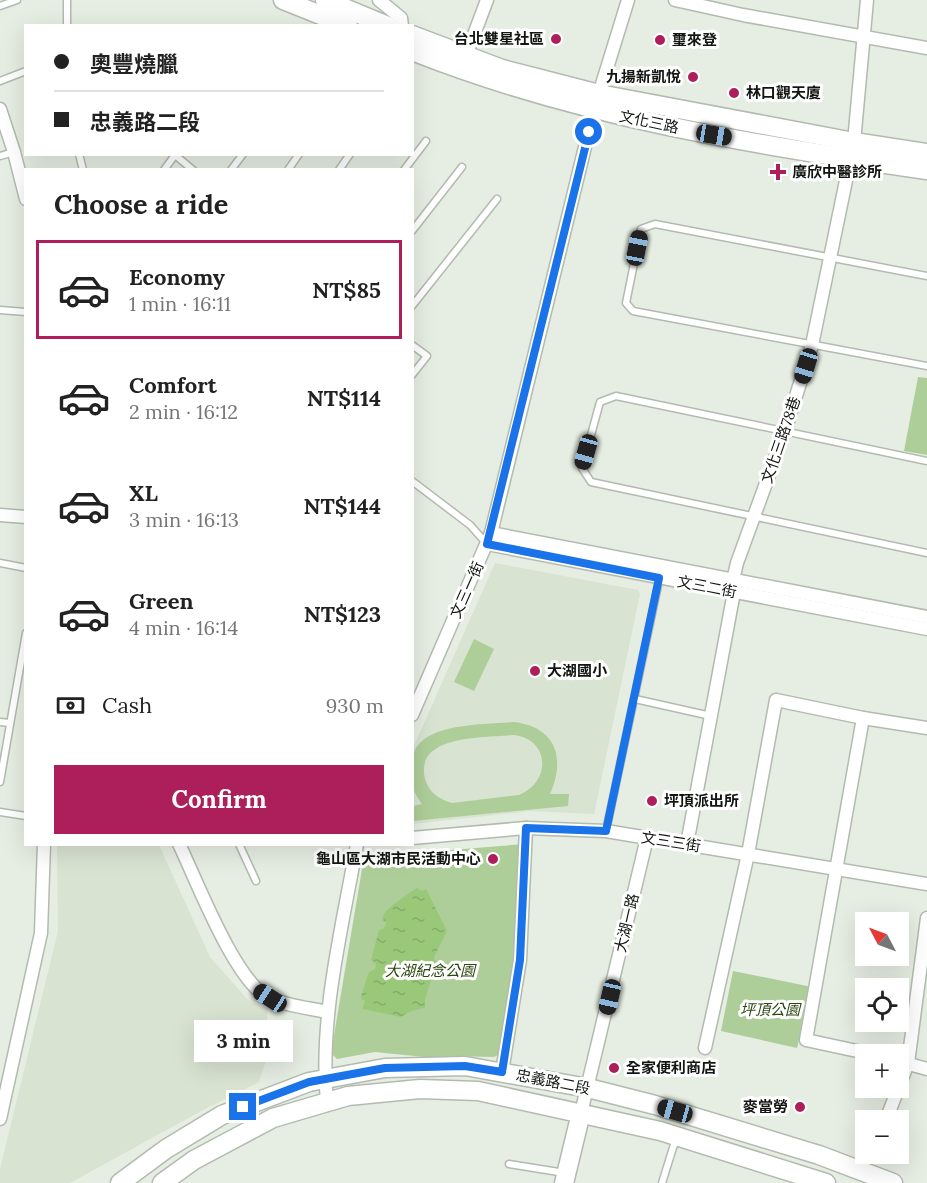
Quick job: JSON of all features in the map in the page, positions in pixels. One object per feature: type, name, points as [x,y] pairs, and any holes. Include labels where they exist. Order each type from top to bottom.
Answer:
[{"type":"street","points":[[283,0],[343,24]]},
{"type":"street","points":[[325,0],[383,24]]},
{"type":"street","points":[[379,0],[401,18],[402,24]]},
{"type":"street","points":[[464,63],[487,0]]},
{"type":"street","name":"文三一街","points":[[414,711],[489,539],[597,102],[628,0]]},
{"type":"street","points":[[675,0],[743,15],[927,48]]},
{"type":"street","name":"文化三路78巷","points":[[687,844],[712,717],[737,562],[785,431],[812,345],[831,257],[853,150],[867,0]]},
{"type":"street","name":"文化三路","points":[[414,36],[464,63]]},
{"type":"street","name":"文化三路","points":[[414,51],[464,63],[597,102],[668,127],[853,150],[927,153]]},
{"type":"street","points":[[0,109],[24,191]]},
{"type":"street","name":"文化三路","points":[[853,150],[927,170]]},
{"type":"street","points":[[0,515],[24,517]]},
{"type":"street","name":"文三二街","points":[[489,539],[734,586],[927,629]]},
{"type":"street","name":"文三二街","points":[[734,586],[927,617]]},
{"type":"street","points":[[705,1048],[747,854],[776,700],[863,718],[927,728]]},
{"type":"street","points":[[855,1051],[806,1040],[863,718]]},
{"type":"street","points":[[502,1072],[520,960],[526,828]]},
{"type":"street","name":"文三三街","points":[[414,838],[526,828],[606,831],[927,884]]},
{"type":"street","name":"大湖一路","points":[[565,1178],[647,838]]},
{"type":"street","points":[[0,1119],[41,933],[44,846]]},
{"type":"street","points":[[180,846],[236,964],[255,989],[270,998],[328,1012]]},
{"type":"street","points":[[327,1102],[325,1079],[328,1012],[357,846]]},
{"type":"street","points":[[906,1044],[927,918]]},
{"type":"street","points":[[909,1064],[927,1069]]},
{"type":"street","name":"忠義路二段","points":[[120,1183],[166,1149],[222,1115],[309,1082],[385,1068],[465,1066],[588,1088],[735,1128],[819,1155],[893,1183]]},
{"type":"street","name":"忠義路二段","points":[[162,1183],[194,1160],[273,1118],[348,1096],[420,1089],[478,1091],[581,1113],[677,1136],[826,1183]]},
{"type":"lane","points":[[0,6],[17,0]]},
{"type":"lane","points":[[67,0],[67,24]]},
{"type":"lane","points":[[0,81],[24,72]]},
{"type":"lane","points":[[406,168],[426,141]]},
{"type":"lane","points":[[0,156],[14,152]]},
{"type":"lane","points":[[176,156],[191,168]]},
{"type":"lane","points":[[414,228],[462,167]]},
{"type":"lane","points":[[414,303],[497,199]]},
{"type":"lane","points":[[927,276],[655,224],[641,229],[626,303],[633,311],[927,366]]},
{"type":"lane","points":[[0,310],[24,312]]},
{"type":"lane","points":[[414,346],[427,356],[414,372]]},
{"type":"lane","points":[[927,461],[616,396],[600,402],[582,468],[591,482],[927,554]]},
{"type":"lane","points":[[414,483],[489,539]]},
{"type":"lane","points":[[470,525],[489,539]]},
{"type":"lane","points":[[0,563],[24,568]]},
{"type":"lane","points":[[606,831],[661,572]]},
{"type":"lane","points":[[0,782],[24,644]]},
{"type":"lane","points":[[635,699],[712,717]]},
{"type":"lane","points":[[0,722],[10,723]]},
{"type":"lane","points":[[0,812],[24,816]]},
{"type":"lane","points":[[240,846],[256,881]]},
{"type":"lane","points":[[662,1183],[677,1136]]},
{"type":"lane","points":[[509,1164],[565,1178]]},
{"type":"shaded area","name":"大湖國小","points":[[495,563],[638,590],[640,594],[594,814],[530,811],[414,824],[414,746]]},
{"type":"shaded area","points":[[57,846],[159,846],[210,957],[249,1001],[268,1009],[265,1040],[268,1054],[259,1082],[70,1183],[0,1183],[0,1169],[58,931]]},
{"type":"green space","points":[[918,377],[927,378],[927,455],[904,451]]},
{"type":"green space","points":[[474,639],[494,649],[474,691],[454,682]]},
{"type":"green space","points":[[514,722],[540,730],[554,746],[557,757],[555,781],[550,794],[569,794],[568,806],[414,821],[414,806],[422,804],[414,791],[414,755],[418,745],[441,731],[472,725]],"holes":[[[512,735],[533,743],[542,760],[541,770],[537,780],[530,788],[519,795],[452,803],[435,795],[425,779],[424,764],[430,754],[454,741]]]},
{"type":"green space","name":"大湖紀念公園","points":[[524,844],[513,999],[500,1054],[494,1057],[445,1056],[434,1058],[375,1052],[337,1059],[331,1053],[364,857]]},
{"type":"green space","name":"坪頂公園","points":[[733,971],[812,987],[797,1048],[721,1031]]},
{"type":"water","points":[[417,888],[422,891],[426,889],[447,931],[434,957],[436,964],[425,1000],[425,1008],[401,1017],[362,1009],[365,1001],[361,999],[361,996],[369,972],[375,969],[376,964],[371,960],[379,930],[384,928],[386,923],[382,919],[384,914]]},
{"type":"place","name":"台北雙星社區","points":[[556,39]]},
{"type":"place","name":"璽來登","points":[[660,40]]},
{"type":"place","name":"九揚新凱悅","points":[[693,77]]},
{"type":"place","name":"林口觀天廈","points":[[734,93]]},
{"type":"place","name":"廣欣中醫診所","points":[[778,172]]},
{"type":"place","name":"大湖國小","points":[[535,671]]},
{"type":"place","name":"坪頂派出所","points":[[652,801]]},
{"type":"place","name":"龜山區大湖市民活動中心","points":[[493,859]]},
{"type":"place","name":"全家便利商店","points":[[614,1068]]},
{"type":"place","name":"麥當勞","points":[[800,1107]]},
{"type":"route","points":[[243,1107],[309,1082],[385,1068],[465,1066],[502,1072],[520,960],[526,828],[606,831],[659,578],[487,544],[589,132]]}]
